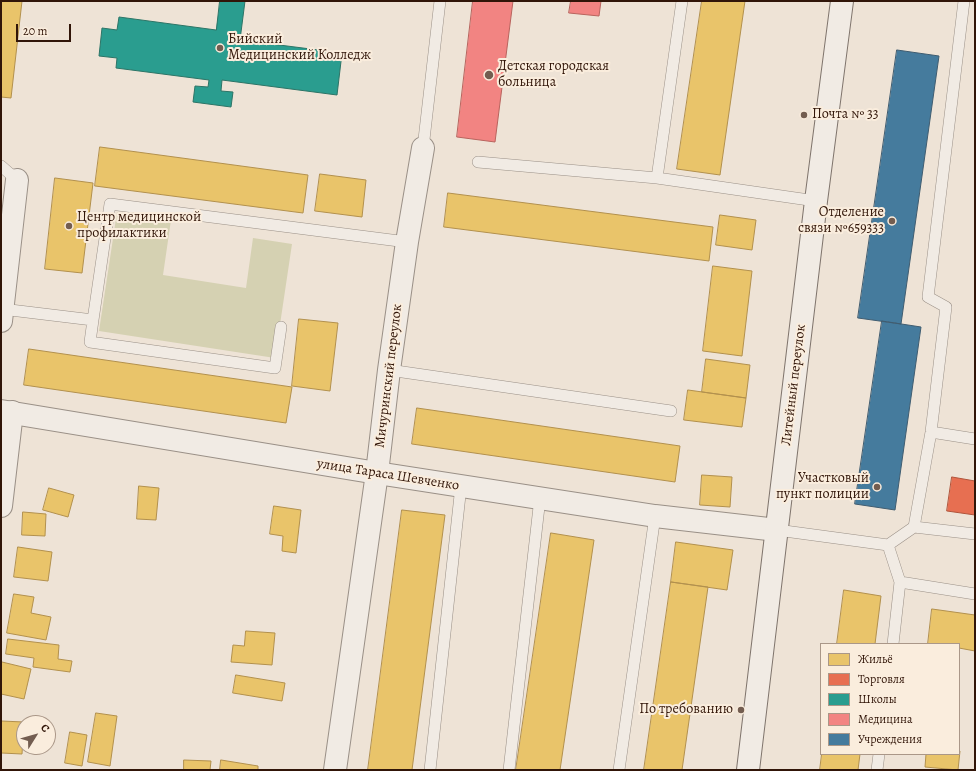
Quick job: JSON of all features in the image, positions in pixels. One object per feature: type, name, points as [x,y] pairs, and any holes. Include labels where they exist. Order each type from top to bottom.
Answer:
[{"type":"street","name":"Литейный переулок","points":[[748,770],[816,201],[842,1]]},
{"type":"street","name":"Мичуринский переулок","points":[[335,770],[377,473],[389,370],[407,242],[423,148]]},
{"type":"street","points":[[2,315],[9,173]]},
{"type":"street","points":[[1,506],[6,411]]},
{"type":"street","name":"улица Тараса Шевченко","points":[[6,411],[377,473],[655,516],[777,530]]},
{"type":"lane","points":[[423,148],[440,1]]},
{"type":"lane","points":[[656,178],[682,1]]},
{"type":"lane","points":[[777,530],[888,545],[914,526],[931,432],[946,307],[928,297],[964,1]]},
{"type":"lane","points":[[478,162],[656,178],[816,201]]},
{"type":"lane","points":[[282,327],[275,368],[90,342],[110,204],[407,242]]},
{"type":"lane","points":[[2,315],[93,320]]},
{"type":"lane","points":[[389,370],[671,411]]},
{"type":"lane","points":[[931,432],[975,439]]},
{"type":"lane","points":[[430,770],[461,486]]},
{"type":"lane","points":[[509,770],[540,498]]},
{"type":"lane","points":[[619,770],[655,516]]},
{"type":"lane","points":[[914,526],[975,534]]},
{"type":"lane","points":[[888,545],[900,582],[893,643]]},
{"type":"lane","points":[[900,582],[975,594]]},
{"type":"lane","points":[[878,770],[879,755]]},
{"type":"shaded area","points":[[117,212],[171,220],[163,275],[246,288],[253,238],[292,244],[275,358],[99,331]]},
{"type":"building: Жильё","points":[[1,1],[22,1],[11,98],[1,97]]},
{"type":"building: Жильё","points":[[702,1],[745,1],[720,175],[677,169]]},
{"type":"building: Жильё","points":[[100,147],[308,175],[303,213],[95,186]]},
{"type":"building: Жильё","points":[[320,174],[366,180],[362,217],[315,211]]},
{"type":"building: Жильё","name":"Центр медицинской профилактики","points":[[55,178],[93,183],[82,273],[45,269]]},
{"type":"building: Жильё","points":[[448,193],[713,227],[709,261],[444,227]]},
{"type":"building: Жильё","points":[[720,215],[756,220],[752,250],[716,245]]},
{"type":"building: Жильё","points":[[713,266],[752,271],[742,356],[703,351]]},
{"type":"building: Жильё","points":[[299,319],[338,323],[330,391],[292,386]]},
{"type":"building: Жильё","points":[[29,349],[292,387],[286,423],[24,385]]},
{"type":"building: Жильё","points":[[706,359],[750,365],[746,398],[702,392]]},
{"type":"building: Жильё","points":[[688,390],[746,398],[742,427],[684,420]]},
{"type":"building: Жильё","points":[[417,408],[680,446],[675,482],[412,444]]},
{"type":"building: Жильё","points":[[702,475],[732,477],[730,507],[700,505]]},
{"type":"building: Жильё","points":[[139,486],[159,488],[156,520],[137,519]]},
{"type":"building: Жильё","points":[[49,488],[74,495],[68,517],[43,510]]},
{"type":"building: Жильё","points":[[274,506],[301,510],[296,553],[282,551],[283,536],[270,534]]},
{"type":"building: Жильё","points":[[402,510],[445,515],[412,770],[368,770]]},
{"type":"building: Жильё","points":[[23,512],[46,514],[45,536],[22,535]]},
{"type":"building: Жильё","points":[[551,533],[594,540],[560,770],[516,770]]},
{"type":"building: Жильё","points":[[676,542],[733,550],[727,590],[671,582]]},
{"type":"building: Жильё","points":[[18,547],[52,552],[48,581],[14,577]]},
{"type":"building: Жильё","points":[[671,582],[708,587],[682,770],[644,770]]},
{"type":"building: Жильё","points":[[844,590],[881,596],[875,643],[837,643]]},
{"type":"building: Жильё","points":[[14,594],[34,597],[31,613],[51,617],[46,640],[7,633]]},
{"type":"building: Жильё","points":[[932,609],[975,615],[975,651],[960,648],[960,643],[928,643]]},
{"type":"building: Жильё","points":[[246,631],[275,633],[272,665],[231,662],[233,645],[244,646]]},
{"type":"building: Жильё","points":[[8,639],[59,645],[58,659],[72,661],[70,672],[33,667],[34,658],[6,654]]},
{"type":"building: Жильё","points":[[2,662],[31,669],[24,699],[1,694]]},
{"type":"building: Жильё","points":[[236,675],[285,683],[282,701],[233,693]]},
{"type":"building: Жильё","points":[[96,713],[117,716],[110,766],[88,762]]},
{"type":"building: Жильё","points":[[1,721],[16,722],[16,754],[1,753]]},
{"type":"building: Жильё","points":[[70,732],[87,735],[82,766],[65,763]]},
{"type":"building: Жильё","points":[[822,755],[860,755],[858,770],[820,770]]},
{"type":"building: Жильё","points":[[926,755],[960,755],[958,770],[925,767]]},
{"type":"building: Жильё","points":[[184,760],[211,761],[210,770],[184,770]]},
{"type":"building: Жильё","points":[[221,760],[258,766],[258,770],[220,770]]},
{"type":"building: Торговля","points":[[952,477],[975,481],[975,515],[947,511]]},
{"type":"building: Школы","points":[[220,1],[245,1],[240,40],[342,53],[337,95],[222,80],[221,91],[233,92],[231,107],[193,102],[195,86],[208,87],[209,80],[116,68],[117,58],[99,56],[102,28],[117,30],[119,17],[216,30]]},
{"type":"building: Медицина","points":[[473,1],[513,1],[495,142],[457,137]]},
{"type":"building: Медицина","points":[[571,1],[601,1],[599,16],[569,13]]},
{"type":"building: Учреждения","points":[[897,50],[939,56],[901,324],[858,318]]},
{"type":"building: Учреждения","points":[[882,321],[921,327],[895,510],[855,504]]},
{"type":"place","name":"Бийский Медицинский Колледж","points":[[220,48]]},
{"type":"place","name":"Детская городская больница","points":[[489,75]]},
{"type":"place","name":"Почта № 33","points":[[804,115]]},
{"type":"place","name":"Отделение связи №659333","points":[[892,221]]},
{"type":"place","name":"Центр медицинской профилактики","points":[[69,226]]},
{"type":"place","name":"Участковый пункт полиции","points":[[877,487]]},
{"type":"place","name":"По требованию","points":[[741,710]]}]
